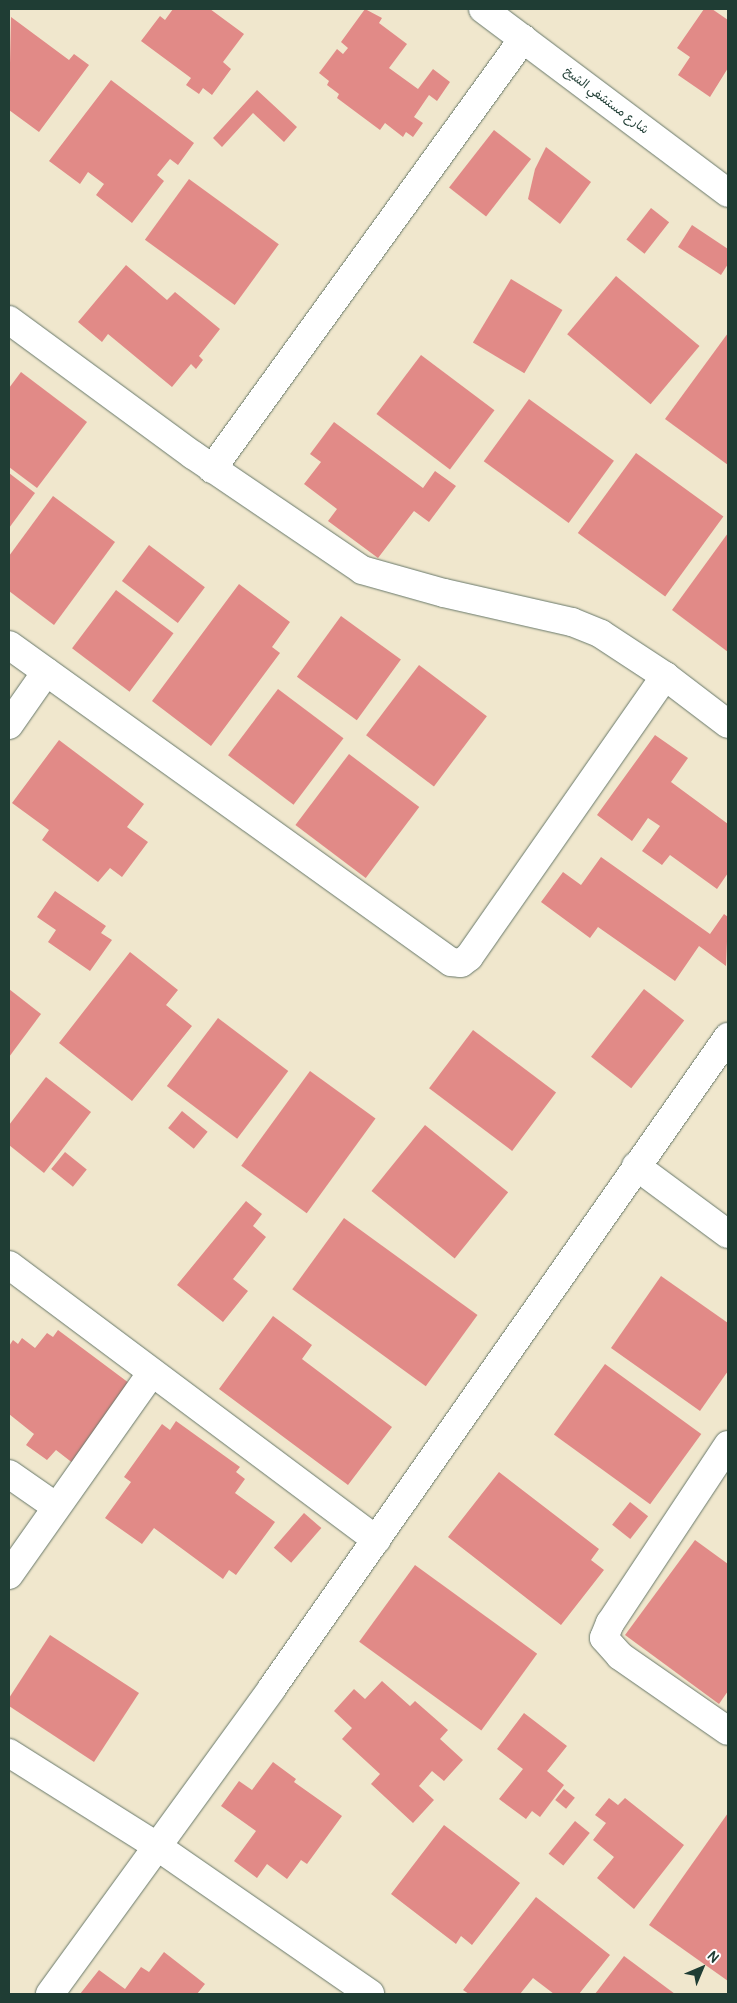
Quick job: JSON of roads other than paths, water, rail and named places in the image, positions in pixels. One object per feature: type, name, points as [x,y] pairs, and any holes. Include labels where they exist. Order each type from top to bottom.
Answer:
[{"type":"street","name":"شارع مستشفي الشيخ","points":[[483,9],[728,193]]},
{"type":"street","points":[[212,469],[523,39]]},
{"type":"street","points":[[9,320],[212,469],[362,570],[390,580],[572,622],[601,634],[665,676],[728,724]]},
{"type":"street","points":[[9,645],[451,962],[460,963],[469,957],[665,676]]},
{"type":"street","points":[[9,725],[46,672]]},
{"type":"street","points":[[50,1994],[158,1847],[376,1540],[728,1037]]},
{"type":"street","points":[[636,1166],[728,1234]]},
{"type":"street","points":[[9,1265],[376,1540]]},
{"type":"street","points":[[9,1575],[55,1506],[152,1372]]},
{"type":"street","points":[[728,1445],[610,1623],[604,1638],[620,1656],[728,1731]]},
{"type":"street","points":[[9,1474],[55,1506]]},
{"type":"street","points":[[9,1753],[158,1847],[370,1994]]}]
